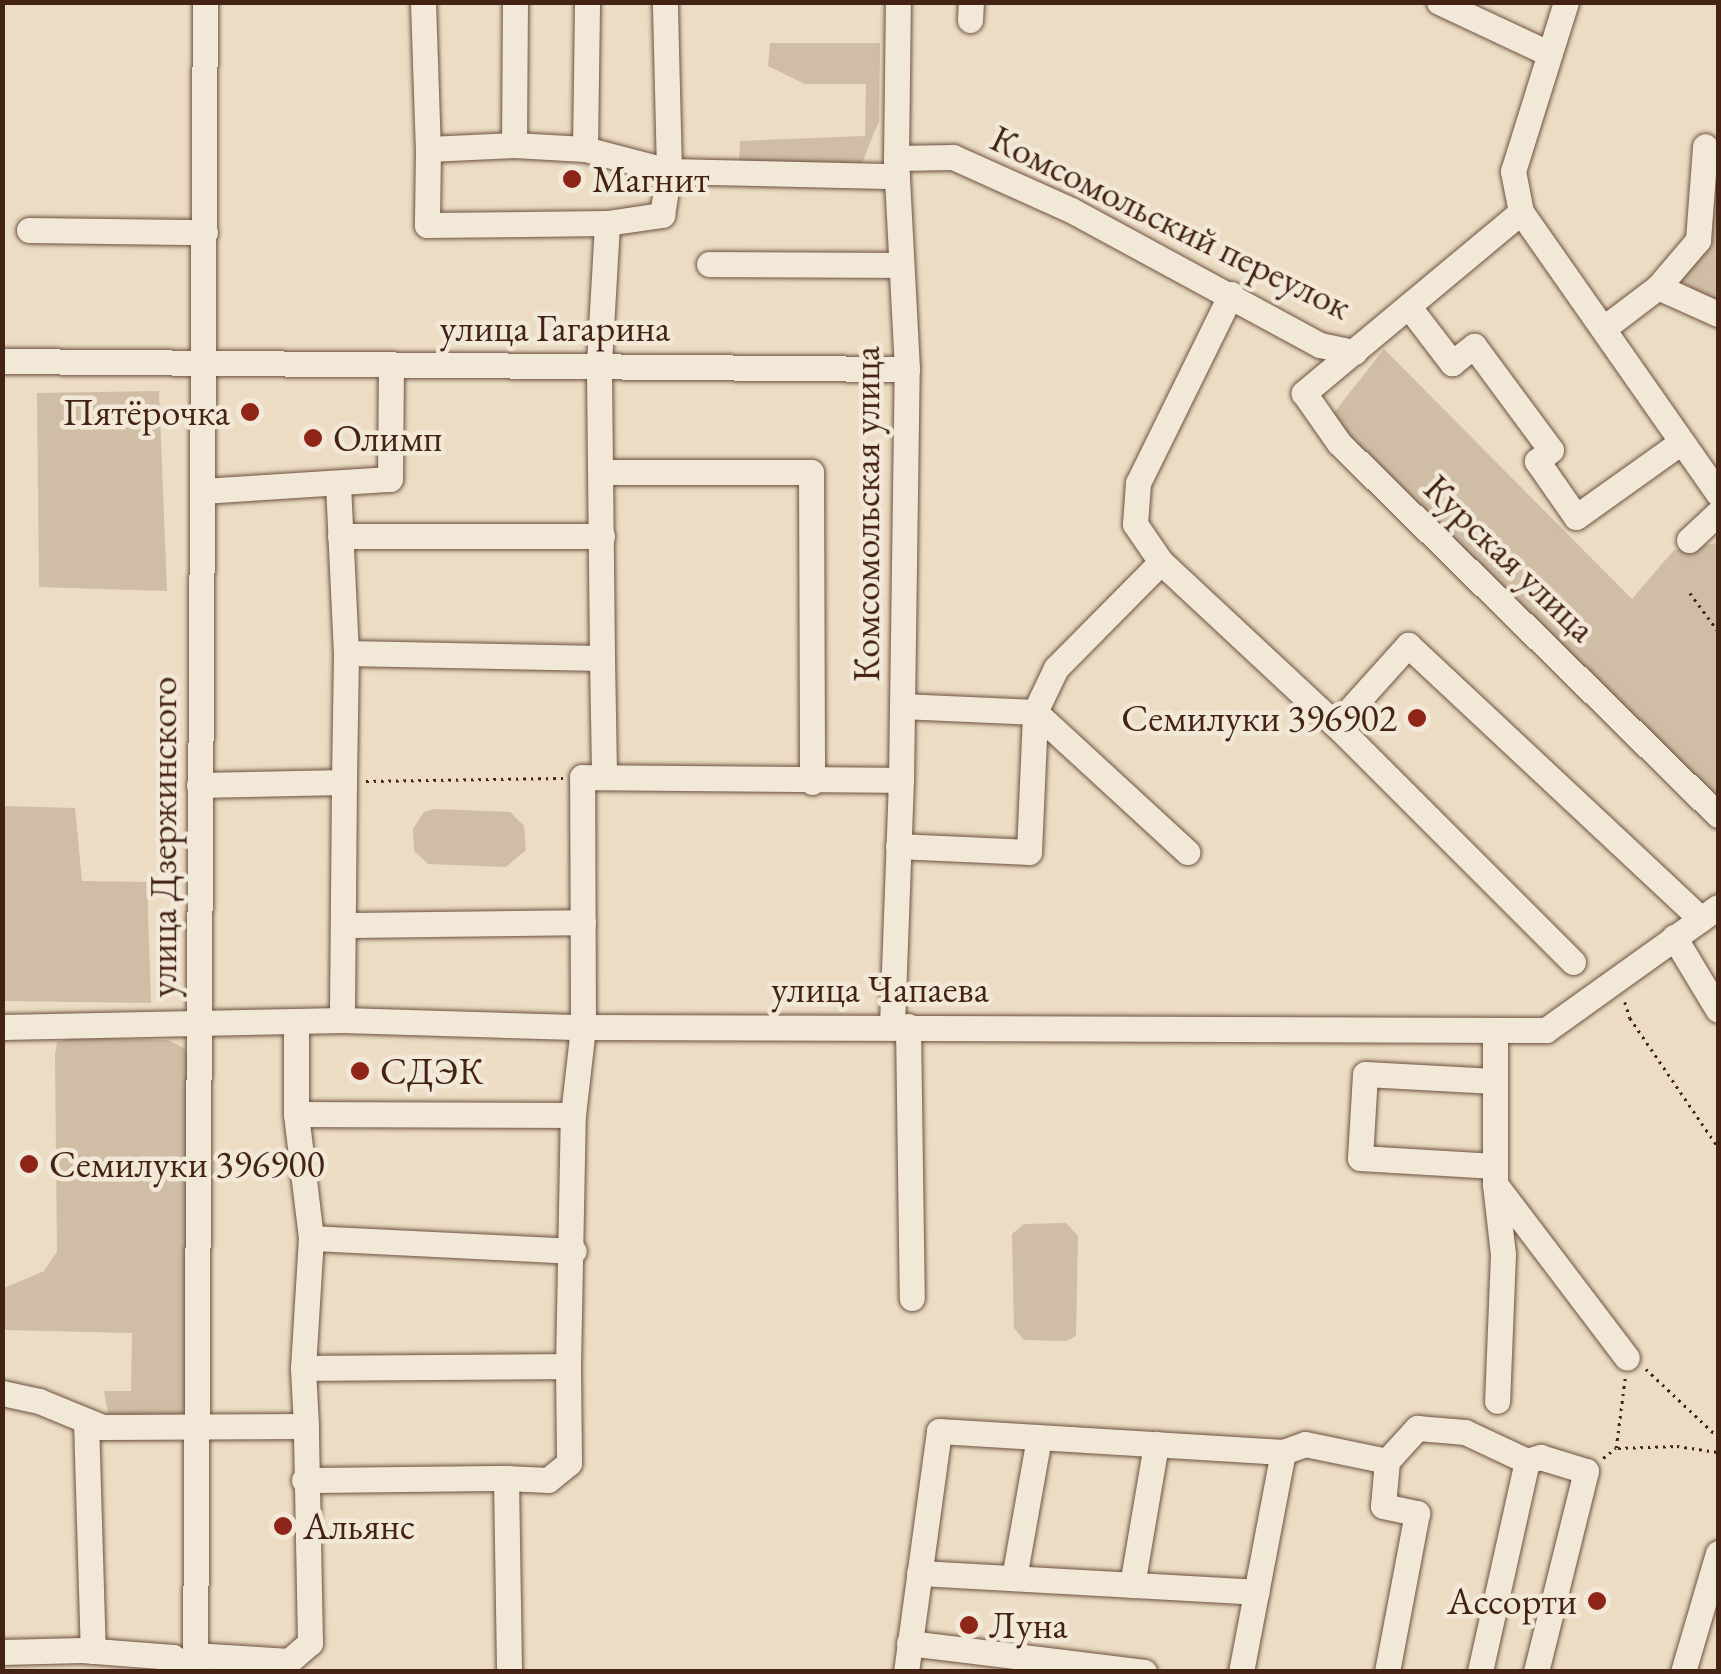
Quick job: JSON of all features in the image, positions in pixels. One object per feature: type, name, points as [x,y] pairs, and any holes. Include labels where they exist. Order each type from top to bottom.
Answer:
[{"type":"street","name":"улица Дзержинского","points":[[194,1666],[205,2]]},
{"type":"street","points":[[422,2],[427,225],[608,223],[662,216],[669,172],[666,2]]},
{"type":"street","points":[[514,145],[516,2]]},
{"type":"street","points":[[584,149],[586,2]]},
{"type":"street","name":"Комсомольская улица","points":[[898,2],[896,167],[907,370],[898,846],[900,1026],[912,1298]]},
{"type":"street","points":[[1439,2],[1548,52]]},
{"type":"street","points":[[1566,2],[1512,171],[1520,212],[1718,493]]},
{"type":"street","name":"Комсомольский переулок","points":[[428,149],[514,145],[584,149],[669,172],[896,167],[953,156],[1071,210],[1320,345],[1354,352]]},
{"type":"street","points":[[1604,328],[1658,286],[1698,240],[1705,146]]},
{"type":"street","points":[[1354,352],[1520,212]]},
{"type":"street","points":[[304,1480],[548,1480],[569,1463],[573,1116],[582,1027],[583,922],[602,658],[599,364],[608,223]]},
{"type":"street","points":[[29,230],[205,232]]},
{"type":"street","points":[[709,264],[902,266]]},
{"type":"street","points":[[1658,286],[1718,314]]},
{"type":"street","points":[[1231,294],[1138,483],[1135,524],[1161,562],[1336,725],[1573,962]]},
{"type":"street","points":[[1409,308],[1452,362],[1474,346],[1551,450],[1536,461],[1576,517],[1681,442]]},
{"type":"street","name":"Курская улица","points":[[1354,352],[1304,392],[1339,443],[1718,816]]},
{"type":"street","name":"улица Гагарина","points":[[2,361],[907,370]]},
{"type":"street","points":[[203,491],[390,479],[391,365]]},
{"type":"street","points":[[602,472],[811,472],[812,782]]},
{"type":"street","points":[[338,484],[346,653],[342,1020]]},
{"type":"street","points":[[1688,540],[1718,513]]},
{"type":"street","points":[[340,536],[602,536]]},
{"type":"street","points":[[898,846],[1029,852],[1035,712],[1056,668],[1161,562]]},
{"type":"street","points":[[1336,725],[1408,644],[1710,913]]},
{"type":"street","points":[[346,653],[602,658]]},
{"type":"street","points":[[902,706],[1035,712],[1187,852]]},
{"type":"street","points":[[593,777],[901,780]]},
{"type":"street","points":[[199,785],[344,782]]},
{"type":"street","name":"улица Чапаева","points":[[2,1027],[342,1020],[582,1027],[1546,1030],[1710,913]]},
{"type":"street","points":[[344,925],[583,922]]},
{"type":"street","points":[[1674,938],[1718,1010]]},
{"type":"street","points":[[2,1652],[85,1658],[172,1657],[194,1666],[289,1660],[310,1643],[303,1368],[311,1238],[296,1114],[296,1021]]},
{"type":"street","points":[[1494,1032],[1495,1175],[1503,1254],[1497,1401]]},
{"type":"street","points":[[1494,1082],[1365,1074],[1360,1158],[1495,1175],[1627,1358]]},
{"type":"street","points":[[296,1114],[573,1116]]},
{"type":"street","points":[[311,1238],[574,1251]]},
{"type":"street","points":[[1503,1254],[1555,1263]]},
{"type":"street","points":[[303,1368],[568,1366]]},
{"type":"street","points":[[2,1393],[39,1401],[102,1428],[306,1426]]},
{"type":"street","points":[[85,1658],[86,1421]]},
{"type":"street","points":[[1387,1672],[1417,1513],[1383,1506],[1387,1461],[1417,1428],[1465,1432],[1528,1461],[1540,1457],[1586,1470],[1536,1672]]},
{"type":"street","points":[[906,1672],[939,1431],[1282,1452],[1305,1444],[1387,1461]]},
{"type":"street","points":[[1014,1578],[1040,1437]]},
{"type":"street","points":[[1132,1585],[1156,1444]]},
{"type":"street","points":[[1241,1672],[1282,1452]]},
{"type":"street","points":[[1480,1672],[1528,1461]]},
{"type":"street","points":[[506,1478],[509,1672]]},
{"type":"street","points":[[1683,1672],[1713,1604],[1718,1554]]},
{"type":"street","points":[[919,1573],[1256,1592]]},
{"type":"street","points":[[909,1642],[1144,1672]]},
{"type":"path","points":[[1690,593],[1718,631]]},
{"type":"path","points":[[344,782],[593,777]]},
{"type":"path","points":[[1616,977],[1630,1018],[1718,1147]]},
{"type":"path","points":[[1616,1448],[1627,1358],[1657,1376],[1718,1437]]},
{"type":"path","points":[[1586,1470],[1616,1448],[1677,1446],[1718,1452]]},
{"type":"shaded area","points":[[770,43],[880,43],[879,121],[860,168],[739,162],[740,141],[865,136],[866,84],[805,84],[768,66]]},
{"type":"shaded area","points":[[1718,156],[1718,304],[1667,273],[1705,229]]},
{"type":"shaded area","points":[[1384,349],[1632,599],[1674,550],[1718,543],[1718,801],[1344,432],[1333,414]]},
{"type":"shaded area","points":[[159,391],[167,591],[39,587],[37,393]]},
{"type":"shaded area","points":[[3,806],[75,808],[82,881],[147,882],[151,1003],[3,1001]]},
{"type":"shaded area","points":[[424,812],[510,812],[524,826],[526,850],[506,867],[428,864],[414,851],[413,829]]},
{"type":"shaded area","points":[[74,1038],[168,1040],[184,1048],[192,1062],[186,1410],[177,1422],[110,1424],[104,1391],[131,1391],[132,1333],[3,1330],[2,1289],[44,1271],[57,1252],[55,1056],[57,1042]]},
{"type":"shaded area","points":[[1066,1223],[1078,1236],[1076,1336],[1066,1341],[1024,1340],[1014,1328],[1012,1234],[1024,1224]]},
{"type":"place","name":"Магнит","points":[[572,179]]},
{"type":"place","name":"Пятёрочка","points":[[250,412]]},
{"type":"place","name":"Олимп","points":[[313,438]]},
{"type":"place","name":"Семилуки 396902","points":[[1417,718]]},
{"type":"place","name":"СДЭК","points":[[360,1071]]},
{"type":"place","name":"Семилуки 396900","points":[[29,1164]]},
{"type":"place","name":"Альянс","points":[[283,1526]]},
{"type":"place","name":"Ассорти","points":[[1597,1601]]},
{"type":"place","name":"Луна","points":[[969,1625]]}]
